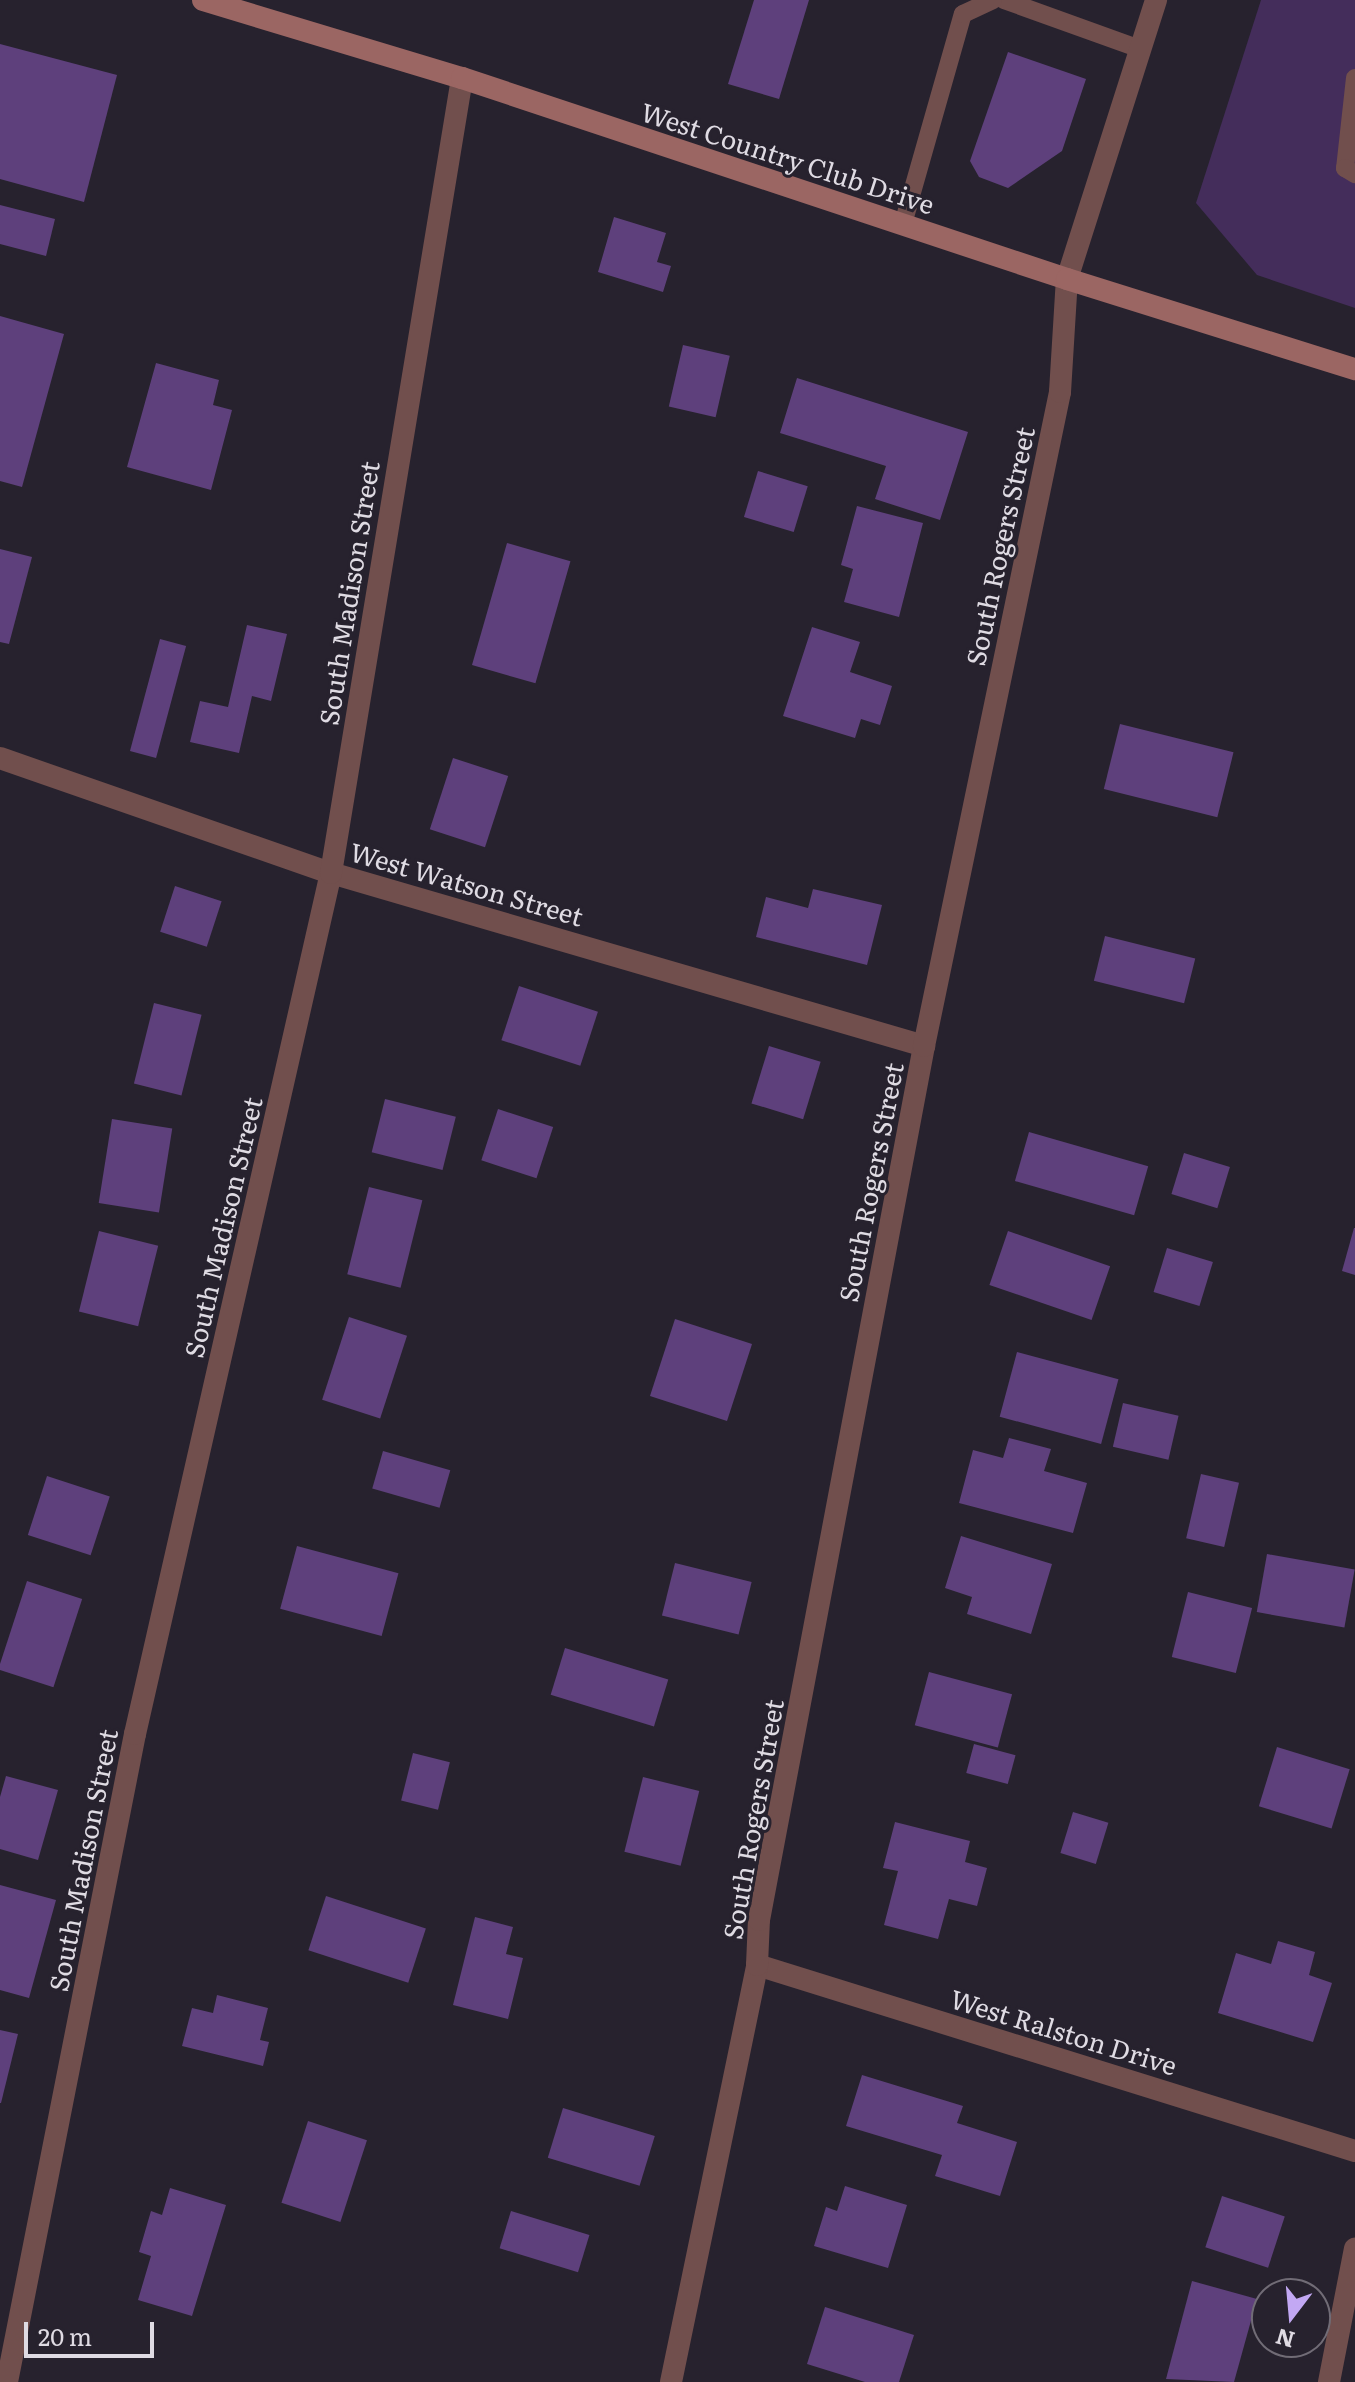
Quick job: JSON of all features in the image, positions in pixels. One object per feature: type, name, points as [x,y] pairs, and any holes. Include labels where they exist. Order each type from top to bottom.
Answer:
[{"type":"main road","name":"West Country Club Drive","points":[[203,0],[462,78],[1067,279],[1355,369]]},
{"type":"street","name":"South Rogers Street","points":[[671,2382],[757,1965],[759,1920],[924,1046],[1060,392],[1067,279],[1156,0]]},
{"type":"street","name":"South Madison Street","points":[[7,2382],[135,1734],[331,873],[462,78]]},
{"type":"street","name":"West Watson Street","points":[[0,758],[331,873],[924,1046]]},
{"type":"street","name":"West Ralston Drive","points":[[757,1965],[1355,2151]]},
{"type":"street","points":[[1329,2382],[1355,2248]]},
{"type":"lane","points":[[903,224],[963,14],[993,0]]},
{"type":"lane","points":[[1004,0],[1140,49]]},
{"type":"lane","points":[[1355,78],[1345,168],[1355,174]]},
{"type":"shaded area","points":[[1261,0],[1355,0],[1355,308],[1257,275],[1196,203]]},
{"type":"building","points":[[754,0],[809,0],[779,99],[728,84]]},
{"type":"building","points":[[0,44],[117,75],[84,202],[0,179]]},
{"type":"building","points":[[1008,52],[1086,79],[1062,151],[1008,188],[979,177],[970,161]]},
{"type":"building","points":[[0,205],[55,219],[46,256],[0,244]]},
{"type":"building","points":[[614,217],[666,233],[657,262],[671,266],[663,292],[598,272]]},
{"type":"building","points":[[0,316],[64,334],[22,487],[0,481]]},
{"type":"building","points":[[683,345],[730,356],[716,417],[669,406]]},
{"type":"building","points":[[156,363],[219,380],[213,405],[232,410],[211,490],[127,467]]},
{"type":"building","points":[[797,378],[968,432],[940,520],[875,499],[886,466],[780,433]]},
{"type":"building","points":[[758,471],[808,486],[794,532],[744,517]]},
{"type":"building","points":[[857,506],[923,523],[899,617],[844,602],[853,569],[841,565]]},
{"type":"building","points":[[507,543],[570,561],[535,683],[472,665]]},
{"type":"building","points":[[0,549],[32,557],[9,644],[0,642]]},
{"type":"building","points":[[247,625],[287,634],[271,701],[252,696],[239,753],[190,742],[200,701],[228,707]]},
{"type":"building","points":[[812,627],[860,642],[850,672],[892,686],[880,725],[861,719],[855,738],[783,716]]},
{"type":"building","points":[[160,639],[186,646],[156,758],[130,751]]},
{"type":"building","points":[[1120,724],[1234,752],[1217,817],[1104,789]]},
{"type":"building","points":[[453,758],[508,776],[485,847],[430,829]]},
{"type":"building","points":[[175,886],[222,901],[207,947],[160,932]]},
{"type":"building","points":[[813,889],[882,905],[867,965],[756,937],[766,897],[808,908]]},
{"type":"building","points":[[1105,936],[1195,958],[1184,1003],[1094,981]]},
{"type":"building","points":[[519,986],[598,1012],[580,1066],[501,1040]]},
{"type":"building","points":[[154,1003],[202,1015],[181,1095],[134,1084]]},
{"type":"building","points":[[769,1046],[821,1062],[803,1119],[751,1103]]},
{"type":"building","points":[[385,1099],[456,1117],[443,1170],[372,1152]]},
{"type":"building","points":[[498,1109],[553,1127],[536,1178],[481,1160]]},
{"type":"building","points":[[112,1119],[172,1129],[159,1212],[99,1203]]},
{"type":"building","points":[[1029,1132],[1148,1166],[1134,1215],[1015,1181]]},
{"type":"building","points":[[1184,1153],[1230,1167],[1217,1208],[1171,1194]]},
{"type":"building","points":[[369,1187],[422,1200],[401,1288],[347,1274]]},
{"type":"building","points":[[1355,1228],[1355,1275],[1342,1271]]},
{"type":"building","points":[[99,1231],[158,1246],[138,1326],[79,1312]]},
{"type":"building","points":[[1008,1231],[1110,1266],[1092,1320],[989,1285]]},
{"type":"building","points":[[1167,1248],[1213,1262],[1199,1306],[1154,1292]]},
{"type":"building","points":[[349,1317],[407,1336],[380,1419],[322,1400]]},
{"type":"building","points":[[675,1319],[752,1344],[727,1421],[650,1396]]},
{"type":"building","points":[[1017,1352],[1118,1379],[1101,1444],[1000,1417]]},
{"type":"building","points":[[1123,1403],[1179,1416],[1168,1460],[1113,1447]]},
{"type":"building","points":[[1009,1438],[1051,1449],[1044,1471],[1087,1483],[1073,1533],[959,1503],[973,1450],[1003,1458]]},
{"type":"building","points":[[383,1451],[450,1470],[440,1508],[372,1488]]},
{"type":"building","points":[[1201,1474],[1239,1483],[1224,1547],[1186,1538]]},
{"type":"building","points":[[47,1476],[110,1496],[91,1555],[28,1535]]},
{"type":"building","points":[[961,1536],[1052,1564],[1031,1634],[967,1614],[972,1597],[945,1588]]},
{"type":"building","points":[[297,1546],[398,1573],[382,1636],[280,1609]]},
{"type":"building","points":[[1267,1554],[1355,1569],[1344,1628],[1257,1612]]},
{"type":"building","points":[[675,1563],[752,1582],[739,1635],[662,1615]]},
{"type":"building","points":[[27,1581],[82,1599],[53,1687],[0,1670]]},
{"type":"building","points":[[1188,1592],[1252,1608],[1236,1673],[1172,1657]]},
{"type":"building","points":[[565,1648],[668,1680],[654,1726],[551,1695]]},
{"type":"building","points":[[929,1672],[1012,1694],[998,1747],[915,1725]]},
{"type":"building","points":[[974,1744],[1016,1755],[1008,1784],[966,1773]]},
{"type":"building","points":[[1277,1747],[1350,1769],[1332,1829],[1259,1806]]},
{"type":"building","points":[[413,1753],[450,1762],[438,1810],[401,1801]]},
{"type":"building","points":[[6,1776],[58,1790],[38,1860],[0,1849],[0,1797]]},
{"type":"building","points":[[643,1777],[699,1791],[681,1866],[624,1852]]},
{"type":"building","points":[[1073,1812],[1108,1823],[1096,1864],[1060,1853]]},
{"type":"building","points":[[895,1822],[970,1841],[965,1862],[987,1868],[977,1906],[949,1899],[938,1939],[884,1925],[898,1871],[883,1868]]},
{"type":"building","points":[[0,1885],[56,1900],[29,1998],[0,1990]]},
{"type":"building","points":[[326,1896],[426,1928],[408,1983],[308,1950]]},
{"type":"building","points":[[475,1917],[513,1927],[506,1954],[523,1958],[508,2019],[453,2005]]},
{"type":"building","points":[[1278,1941],[1315,1952],[1309,1975],[1332,1983],[1313,2042],[1218,2013],[1236,1953],[1271,1964]]},
{"type":"building","points":[[217,1995],[268,2008],[260,2040],[269,2042],[263,2066],[182,2046],[192,2008],[213,2013]]},
{"type":"building","points":[[0,2030],[18,2034],[1,2103],[0,2103]]},
{"type":"building","points":[[862,2075],[963,2106],[957,2123],[1017,2142],[1000,2196],[935,2176],[942,2155],[846,2126]]},
{"type":"building","points":[[563,2108],[655,2136],[640,2186],[548,2158]]},
{"type":"building","points":[[308,2121],[367,2140],[340,2222],[281,2203]]},
{"type":"building","points":[[845,2186],[907,2205],[888,2268],[814,2246],[826,2207],[837,2211]]},
{"type":"building","points":[[170,2188],[226,2205],[192,2316],[138,2300],[151,2256],[139,2252],[151,2211],[162,2215]]},
{"type":"building","points":[[1222,2196],[1285,2216],[1268,2268],[1205,2247]]},
{"type":"building","points":[[511,2211],[589,2235],[578,2272],[500,2248]]},
{"type":"building","points":[[1192,2281],[1251,2297],[1251,2321],[1234,2382],[1166,2379]]},
{"type":"building","points":[[825,2307],[914,2335],[899,2382],[865,2382],[807,2364]]}]
